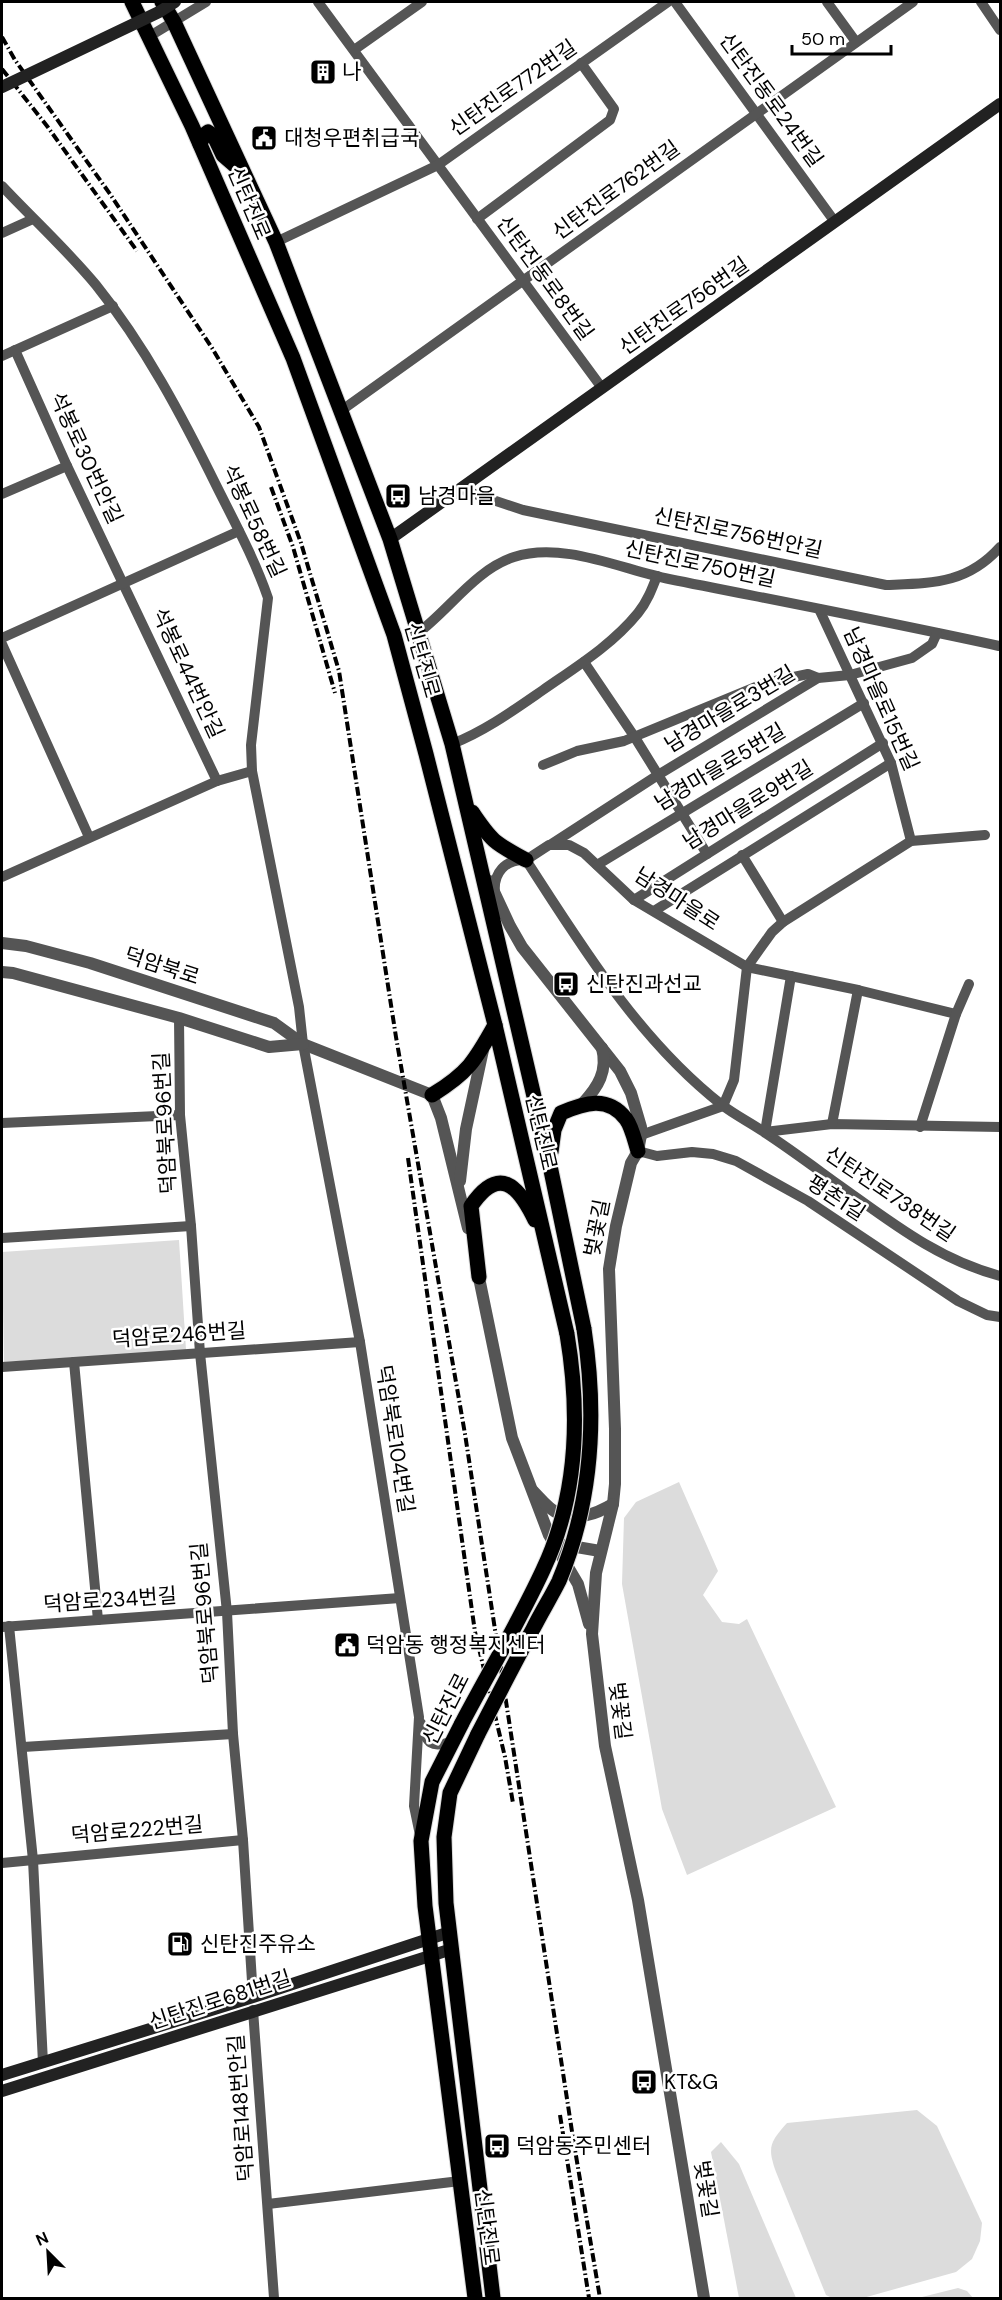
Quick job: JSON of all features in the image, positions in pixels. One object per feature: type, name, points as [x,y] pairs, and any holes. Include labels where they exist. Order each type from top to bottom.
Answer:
[{"type":"main road","name":"신탄진로","points":[[134,2],[200,144],[293,358],[394,635],[495,1026],[573,1368],[576,1418],[573,1465],[561,1518],[544,1569],[432,1782],[421,1842],[429,1938],[475,2298]]},
{"type":"main road","name":"신탄진로","points":[[162,2],[174,22],[276,242],[390,539],[452,744],[549,1161],[590,1367],[593,1418],[590,1467],[577,1525],[559,1581],[450,1792],[444,1837],[450,1932],[493,2298]]},
{"type":"main road","points":[[2,87],[175,2]]},
{"type":"main road","name":"신탄진로756번길","points":[[390,539],[1000,104]]},
{"type":"main road","points":[[200,144],[208,132],[214,136],[223,155],[243,172]]},
{"type":"main road","points":[[466,803],[490,838],[502,849],[526,860]]},
{"type":"main road","points":[[432,1095],[458,1079],[476,1059],[495,1026]]},
{"type":"main road","points":[[549,1161],[554,1130],[561,1113],[583,1103],[611,1107],[627,1120],[638,1151]]},
{"type":"main road","points":[[479,1277],[471,1206],[485,1187],[495,1183],[507,1183],[517,1190],[528,1205],[545,1239]]},
{"type":"main road","name":"신탄진로681번길","points":[[2,2091],[450,1932]]},
{"type":"main road","name":"신탄진로681번길","points":[[2,2075],[452,1949]]},
{"type":"street","points":[[150,36],[206,2]]},
{"type":"street","name":"신탄진동로8번길","points":[[318,2],[602,388]]},
{"type":"street","points":[[354,50],[422,2]]},
{"type":"street","name":"신탄진로772번길","points":[[276,242],[438,165],[668,2]]},
{"type":"street","name":"신탄진동로24번길","points":[[675,2],[835,222]]},
{"type":"street","points":[[827,2],[856,42]]},
{"type":"street","name":"신탄진로762번길","points":[[342,410],[913,2]]},
{"type":"street","points":[[981,2],[1000,30]]},
{"type":"street","name":"신탄진동로8번길","points":[[477,219],[610,120],[614,109],[581,63]]},
{"type":"street","name":"석봉로58번길","points":[[2,186],[93,282],[113,306],[148,358],[184,421],[261,577],[268,598],[251,745],[252,771],[299,1007],[303,1044]]},
{"type":"street","points":[[2,233],[33,219]]},
{"type":"street","points":[[2,356],[113,306]]},
{"type":"street","name":"석봉로30번안길","points":[[15,350],[67,466],[124,582]]},
{"type":"street","points":[[2,494],[67,466]]},
{"type":"street","name":"신탄진로756번안길","points":[[460,489],[523,510],[886,585],[934,583],[962,576],[991,557],[1000,547]]},
{"type":"street","points":[[2,638],[240,531]]},
{"type":"street","name":"신탄진로750번길","points":[[418,633],[433,622],[494,565],[515,556],[541,552],[566,553],[657,576],[999,646]]},
{"type":"street","points":[[452,744],[472,735],[584,662],[614,638],[639,612],[657,576]]},
{"type":"street","name":"석봉로44번안길","points":[[124,582],[217,781]]},
{"type":"street","name":"남경마을로15번길","points":[[819,609],[891,763],[911,841]]},
{"type":"street","name":"남경마을로3번길","points":[[549,845],[658,775],[818,678],[850,675],[912,658],[932,644],[937,633]]},
{"type":"street","points":[[2,644],[89,837]]},
{"type":"street","points":[[584,662],[634,736],[707,854]]},
{"type":"street","points":[[543,765],[577,751],[624,741],[765,683],[808,674],[818,678]]},
{"type":"street","name":"남경마을로5번길","points":[[597,865],[864,703]]},
{"type":"street","name":"남경마을로9번길","points":[[634,900],[883,743]]},
{"type":"street","points":[[654,911],[891,763]]},
{"type":"street","points":[[2,877],[217,781],[252,771]]},
{"type":"street","points":[[478,854],[495,895],[522,947],[620,1071],[631,1093],[641,1131],[723,1106],[734,1080],[747,967],[772,932],[783,922],[911,841],[985,835]]},
{"type":"street","points":[[495,895],[494,883],[500,870],[513,861],[526,860],[549,845]]},
{"type":"street","name":"남경마을로","points":[[549,845],[569,845],[584,853],[634,900],[747,967],[858,990],[956,1014]]},
{"type":"street","points":[[742,855],[783,922]]},
{"type":"street","name":"신탄진로738번길","points":[[526,860],[615,993],[685,1072],[723,1106],[765,1132],[916,1239],[962,1264],[1000,1276]]},
{"type":"street","name":"덕암북로","points":[[2,943],[26,946],[90,963],[274,1023],[303,1044],[432,1095]]},
{"type":"street","name":"덕암북로","points":[[2,972],[179,1018],[269,1047],[303,1044]]},
{"type":"street","points":[[765,1132],[791,976]]},
{"type":"street","points":[[920,1126],[956,1014],[969,984]]},
{"type":"street","points":[[832,1124],[858,990]]},
{"type":"street","name":"덕암북로96번길","points":[[179,1018],[180,1115],[200,1353],[227,1612],[253,2003]]},
{"type":"street","points":[[583,1103],[597,1089],[603,1073],[603,1050],[599,1042]]},
{"type":"street","name":"덕암북로104번길","points":[[303,1044],[360,1342],[419,1717],[414,1806],[421,1842]]},
{"type":"street","points":[[459,1191],[466,1129],[484,1045]]},
{"type":"street","points":[[432,1095],[441,1118],[459,1191],[512,1438],[549,1535],[578,1584],[592,1634]]},
{"type":"street","points":[[2,1123],[180,1115]]},
{"type":"street","name":"신탄진로738번길","points":[[765,1132],[832,1124],[1000,1127]]},
{"type":"street","name":"벚꽃길","points":[[641,1131],[638,1151],[631,1163],[616,1226],[609,1269],[615,1430],[613,1504],[600,1551],[592,1634],[604,1746],[638,1900],[704,2298]]},
{"type":"street","name":"평촌1길","points":[[638,1151],[657,1156],[692,1152],[713,1154],[736,1161],[808,1201],[958,1301],[987,1315],[1000,1317]]},
{"type":"street","points":[[2,1238],[191,1226]]},
{"type":"street","name":"덕암로246번길","points":[[2,1367],[360,1342]]},
{"type":"street","points":[[74,1362],[98,1620]]},
{"type":"street","points":[[533,1491],[556,1513],[573,1517],[596,1514],[613,1504]]},
{"type":"street","points":[[549,1535],[565,1545],[600,1551]]},
{"type":"street","name":"덕암로234번길","points":[[5,1627],[400,1598]]},
{"type":"street","points":[[5,1627],[23,1747],[33,1860],[43,2063]]},
{"type":"street","points":[[419,1717],[425,1737],[429,1742],[440,1746],[453,1741]]},
{"type":"street","points":[[23,1747],[234,1734]]},
{"type":"street","name":"덕암로222번길","points":[[2,1863],[243,1840]]},
{"type":"street","name":"덕암로148번안길","points":[[253,2003],[274,2298]]},
{"type":"street","name":"덕암로148번안길","points":[[268,2204],[460,2181]]},
{"type":"shaded area","points":[[179,1240],[186,1350],[4,1362],[2,1252]]},
{"type":"shaded area","points":[[679,1482],[718,1571],[703,1595],[722,1622],[739,1624],[747,1619],[836,1807],[687,1875],[662,1809],[622,1584],[624,1518],[636,1502]]},
{"type":"shaded area","points":[[917,2110],[937,2126],[982,2223],[980,2241],[972,2259],[956,2272],[863,2298],[832,2298],[826,2295],[776,2172],[771,2151],[774,2140],[787,2123]]},
{"type":"shaded area","points":[[721,2142],[739,2164],[796,2298],[739,2298],[711,2152]]},
{"type":"shaded area","points":[[958,2288],[967,2291],[973,2298],[918,2298]]},
{"type":"railway","points":[[2,37],[15,60],[110,194],[212,348],[259,427],[301,543],[339,671],[396,1037],[465,1434],[573,2138],[600,2298]]},
{"type":"railway","points":[[2,69],[47,126],[137,251]]},
{"type":"railway","points":[[271,487],[293,547],[335,693]]},
{"type":"railway","points":[[408,1158],[475,1632],[505,1757],[513,1803]]},
{"type":"railway","points":[[560,2115],[589,2298]]},
{"type":"place","name":"나","points":[[323,72]]},
{"type":"place","name":"대청우편취급국","points":[[264,138]]},
{"type":"place","name":"남경마을","points":[[398,496]]},
{"type":"place","name":"신탄진과선교","points":[[566,984]]},
{"type":"place","name":"덕암동 행정복지센터","points":[[347,1645]]},
{"type":"place","name":"신탄진주유소","points":[[180,1944]]},
{"type":"place","name":"KT&G","points":[[644,2082]]},
{"type":"place","name":"덕암동주민센터","points":[[497,2146]]}]
